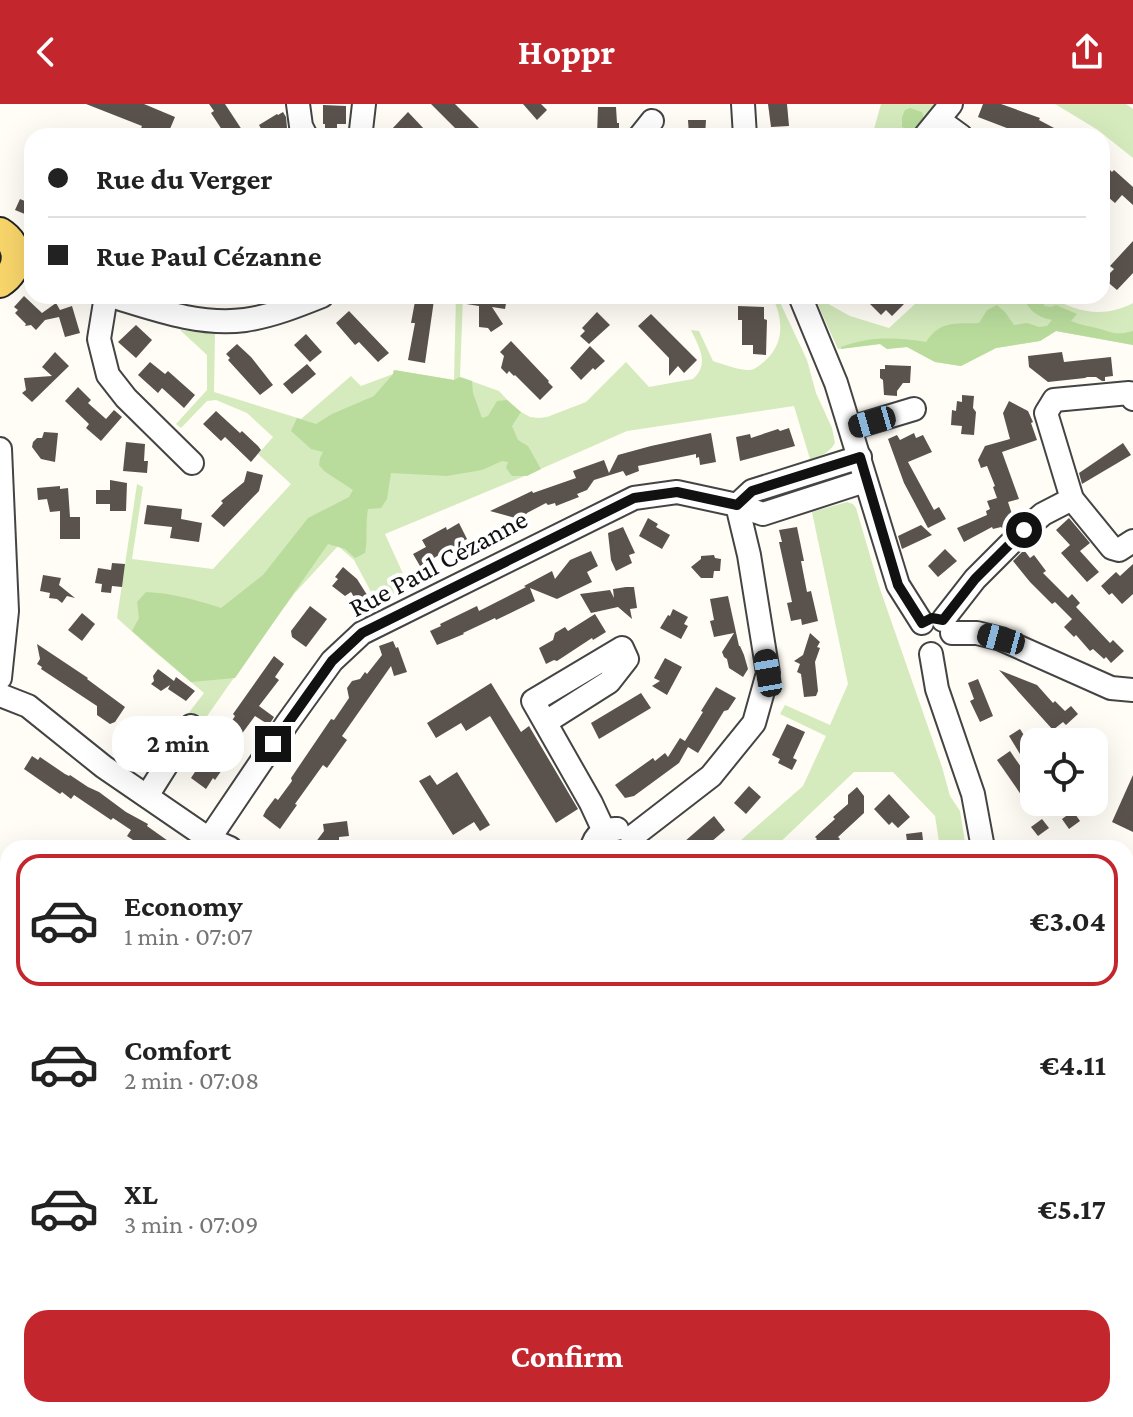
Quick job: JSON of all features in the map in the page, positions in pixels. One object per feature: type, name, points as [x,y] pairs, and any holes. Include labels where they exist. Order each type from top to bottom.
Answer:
[{"type":"main road","points":[[0,232],[12,242],[16,274]]},
{"type":"street","points":[[298,104],[302,128]]},
{"type":"street","points":[[361,128],[364,104]]},
{"type":"street","points":[[743,104],[744,128]]},
{"type":"street","points":[[107,304],[99,339],[108,375],[126,398],[192,463]]},
{"type":"street","points":[[137,304],[209,321],[244,320],[302,304]]},
{"type":"street","points":[[803,304],[851,428],[898,585],[939,625],[952,639],[947,649],[937,654],[921,648],[917,632],[939,625],[1001,639],[1111,688],[1133,689]]},
{"type":"street","points":[[1133,399],[1129,393],[1054,400],[1046,413],[1072,499],[1112,548],[1119,550],[1133,541]]},
{"type":"street","points":[[851,428],[914,409]]},
{"type":"street","points":[[0,449],[7,611],[0,678]]},
{"type":"street","points":[[636,840],[711,776],[754,723],[768,673],[749,555],[737,505],[752,491],[860,457]]},
{"type":"street","name":"Rue Paul Cézanne","points":[[209,839],[332,661],[362,633],[634,498],[677,492],[763,514],[865,481]]},
{"type":"street","points":[[939,625],[975,579],[1024,530],[1043,514],[1072,499]]},
{"type":"street","points":[[931,654],[937,689],[973,794],[982,840]]},
{"type":"street","points":[[0,695],[28,706],[104,767],[209,839]]},
{"type":"street","points":[[546,722],[591,803],[598,840],[612,829],[619,829],[632,840]]},
{"type":"street","points":[[147,796],[191,726]]},
{"type":"green space","points":[[881,104],[937,104],[916,128],[874,128]]},
{"type":"green space","points":[[1055,104],[1126,104],[1133,109],[1133,158],[1110,140],[1110,128],[1095,128]]},
{"type":"green space","points":[[910,108],[922,112],[924,119],[914,128],[902,127],[905,110]]},
{"type":"green space","points":[[1133,303],[1133,345],[1056,331],[1040,341],[996,348],[961,366],[935,362],[907,347],[887,349],[880,344],[838,349],[818,304],[828,304],[850,316],[889,328],[915,304],[1066,304],[1080,310],[1101,312]]},
{"type":"green space","points":[[456,304],[463,304],[460,377],[499,391],[516,409],[539,418],[586,402],[626,362],[649,387],[693,379],[702,361],[691,330],[699,331],[713,361],[754,369],[766,360],[776,346],[780,321],[775,304],[781,304],[807,360],[835,443],[824,454],[810,459],[794,406],[627,431],[385,534],[410,589],[378,605],[354,560],[338,546],[294,594],[198,729],[184,719],[204,693],[117,618],[137,484],[143,487],[132,559],[213,569],[291,484],[258,454],[273,437],[247,413],[216,400],[207,401],[181,428],[176,424],[207,390],[207,355],[180,330],[215,334],[214,392],[301,419],[351,376],[361,386],[393,374],[394,370],[454,380]]},
{"type":"green space","points":[[997,305],[1014,325],[1047,326],[1052,320],[1034,312],[1028,305],[1056,305],[1077,314],[1071,321],[1076,323],[1116,333],[1133,331],[1133,345],[1056,331],[1040,341],[996,348],[961,366],[935,362],[907,347],[887,349],[880,344],[841,349],[851,343],[872,339],[926,342],[943,327],[979,323],[987,310]]},
{"type":"green space","points":[[394,370],[472,381],[482,418],[488,416],[497,401],[507,400],[521,412],[512,426],[518,440],[528,446],[541,469],[527,476],[512,476],[506,468],[508,462],[502,461],[482,470],[447,476],[391,473],[387,499],[381,508],[368,509],[365,553],[355,558],[345,549],[328,544],[235,678],[191,682],[132,631],[139,618],[137,602],[146,592],[184,597],[221,608],[263,575],[308,518],[349,497],[353,490],[319,465],[323,452],[311,449],[291,431],[297,418],[316,424],[374,396]]},
{"type":"green space","points":[[847,502],[856,508],[950,796],[960,811],[965,840],[939,840],[935,816],[893,772],[854,772],[782,840],[741,840],[803,786],[826,736],[780,714],[785,705],[830,725],[848,684],[812,512]]},
{"type":"building","points":[[86,104],[144,104],[175,117],[170,128],[142,126]]},
{"type":"building","points":[[209,104],[225,104],[241,128],[221,128],[211,113],[214,111]]},
{"type":"building","points":[[431,104],[455,104],[479,128],[455,128]]},
{"type":"building","points":[[523,104],[541,104],[547,110],[537,120]]},
{"type":"building","points":[[768,104],[787,104],[789,126],[771,127]]},
{"type":"building","points":[[983,104],[1001,104],[1040,118],[1054,128],[1007,128],[978,117]]},
{"type":"building","points":[[323,105],[346,106],[346,124],[325,128]]},
{"type":"building","points":[[598,107],[616,107],[619,128],[597,128]]},
{"type":"building","points":[[283,112],[287,128],[261,128],[259,125]]},
{"type":"building","points":[[408,112],[423,128],[393,128]]},
{"type":"building","points":[[688,120],[706,120],[706,128],[688,128]]},
{"type":"building","points":[[1110,170],[1133,187],[1133,205],[1122,195],[1115,203],[1110,199]]},
{"type":"building","points":[[20,199],[24,201],[24,214],[15,210]]},
{"type":"building","points":[[1133,241],[1133,273],[1117,290],[1110,284],[1110,273],[1114,269],[1110,266]]},
{"type":"building","points":[[24,296],[24,304],[32,304],[42,313],[55,304],[60,310],[72,306],[80,333],[65,337],[59,317],[45,320],[36,330],[31,325],[25,326],[14,307]]},
{"type":"building","points":[[415,304],[433,304],[425,363],[408,360],[415,323],[411,323]]},
{"type":"building","points":[[466,304],[506,304],[505,309],[492,307],[503,324],[491,332],[488,328],[479,327],[479,306]]},
{"type":"building","points":[[870,304],[904,304],[892,316],[886,310],[881,315]]},
{"type":"building","points":[[738,306],[764,307],[764,319],[767,320],[766,355],[753,354],[753,345],[742,345],[742,320],[738,320]]},
{"type":"building","points":[[349,311],[389,353],[378,362],[359,342],[355,345],[336,323]]},
{"type":"building","points":[[597,312],[610,325],[589,344],[580,336],[585,331],[582,328]]},
{"type":"building","points":[[651,314],[697,360],[684,373],[678,366],[669,376],[669,358],[638,326]]},
{"type":"building","points":[[136,325],[152,340],[136,358],[118,342]]},
{"type":"building","points":[[306,334],[322,352],[310,362],[294,345]]},
{"type":"building","points":[[511,341],[553,387],[540,400],[515,375],[509,371],[507,374],[501,368],[504,356],[500,352]]},
{"type":"building","points":[[237,344],[273,385],[260,395],[228,360],[230,358],[226,354]]},
{"type":"building","points":[[590,346],[605,361],[581,380],[570,368]]},
{"type":"building","points":[[55,352],[69,366],[32,402],[22,393],[26,390],[24,378],[52,376],[42,367]]},
{"type":"building","points":[[1062,352],[1064,362],[1111,357],[1113,376],[1105,377],[1105,381],[1087,377],[1048,382],[1029,367],[1028,356]]},
{"type":"building","points":[[150,362],[165,374],[168,371],[195,395],[184,408],[162,388],[158,393],[138,375]]},
{"type":"building","points":[[307,364],[316,374],[292,394],[283,384]]},
{"type":"building","points":[[885,365],[911,366],[910,383],[903,383],[897,396],[884,395],[880,369],[885,369]]},
{"type":"building","points":[[78,387],[91,400],[88,403],[106,419],[114,410],[122,417],[101,441],[86,428],[89,424],[65,401]]},
{"type":"building","points":[[962,395],[974,396],[974,435],[961,434],[962,426],[951,425],[952,410],[956,411],[957,401],[962,402]]},
{"type":"building","points":[[1009,401],[1028,411],[1037,440],[1002,452],[1019,499],[1008,502],[1014,520],[1004,530],[992,527],[964,542],[957,528],[987,515],[986,511],[990,509],[987,501],[997,498],[987,466],[981,468],[978,460],[985,446],[1010,439],[1003,413]]},
{"type":"building","points":[[216,411],[261,450],[251,462],[225,437],[221,441],[203,424]]},
{"type":"building","points":[[789,428],[795,446],[740,461],[736,437],[750,434],[751,438]]},
{"type":"building","points":[[44,432],[58,433],[55,462],[41,459],[32,447]]},
{"type":"building","points":[[711,433],[716,462],[700,465],[696,454],[638,466],[639,471],[626,476],[623,471],[594,480],[587,490],[577,494],[579,497],[556,506],[555,503],[546,503],[527,513],[523,520],[490,511],[532,491],[576,478],[573,471],[604,460],[609,473],[618,455]]},
{"type":"building","points":[[914,433],[916,438],[923,435],[932,452],[908,462],[934,510],[939,507],[946,519],[928,528],[904,483],[888,439],[897,435],[900,440]]},
{"type":"building","points":[[126,442],[145,444],[147,473],[123,471]]},
{"type":"building","points":[[1123,443],[1131,455],[1082,484],[1079,473]]},
{"type":"building","points":[[247,471],[263,475],[259,491],[224,527],[211,516],[223,503],[221,501],[244,482]]},
{"type":"building","points":[[110,480],[127,483],[126,511],[110,511],[110,504],[96,504],[96,490],[110,490]]},
{"type":"building","points":[[60,486],[60,489],[68,488],[70,517],[80,517],[80,539],[60,539],[60,511],[50,512],[47,499],[38,500],[37,488]]},
{"type":"building","points":[[147,505],[182,509],[181,519],[202,523],[199,542],[170,538],[172,527],[144,524]]},
{"type":"building","points":[[648,518],[670,535],[662,549],[639,536]]},
{"type":"building","points":[[1069,518],[1090,543],[1080,551],[1099,572],[1087,582],[1061,553],[1070,545],[1056,530]]},
{"type":"building","points":[[459,523],[467,539],[420,566],[413,554],[426,547],[422,540]]},
{"type":"building","points":[[921,525],[932,535],[902,549],[898,536]]},
{"type":"building","points":[[623,527],[635,553],[629,555],[632,563],[616,571],[611,560],[608,533]]},
{"type":"building","points":[[797,527],[807,592],[811,591],[818,621],[802,625],[801,619],[791,621],[787,603],[792,602],[779,542],[782,542],[779,530]]},
{"type":"building","points":[[945,549],[957,561],[938,577],[928,566]]},
{"type":"building","points":[[1024,550],[1030,558],[1034,555],[1046,571],[1043,573],[1068,598],[1072,594],[1080,603],[1076,607],[1110,643],[1113,640],[1124,651],[1111,663],[1093,649],[1090,651],[1064,627],[1072,619],[1055,602],[1052,604],[1013,561]]},
{"type":"building","points":[[591,551],[598,566],[587,572],[592,582],[557,599],[530,588],[535,601],[437,645],[430,631],[440,624],[477,606],[479,611],[552,571],[555,579],[570,560]]},
{"type":"building","points":[[714,555],[721,559],[720,571],[714,571],[713,578],[701,578],[691,567],[701,556]]},
{"type":"building","points":[[112,563],[125,564],[122,587],[112,586],[111,593],[101,592],[102,584],[95,583],[98,568],[111,570]]},
{"type":"building","points":[[1133,564],[1133,594],[1122,604],[1101,586],[1116,572],[1120,576]]},
{"type":"building","points":[[343,567],[357,579],[369,598],[358,604],[351,592],[345,596],[332,586]]},
{"type":"building","points":[[43,575],[61,578],[59,585],[75,598],[67,596],[62,603],[49,598],[50,593],[40,591]]},
{"type":"building","points":[[634,587],[637,608],[630,609],[632,619],[618,607],[591,613],[580,594],[610,590],[614,598],[613,589]]},
{"type":"building","points":[[728,596],[739,646],[748,669],[743,677],[729,668],[722,652],[734,633],[714,637],[710,621],[714,620],[710,599]]},
{"type":"building","points":[[310,606],[327,619],[306,647],[292,637],[291,631]]},
{"type":"building","points":[[673,609],[688,617],[684,624],[688,626],[681,639],[660,628]]},
{"type":"building","points":[[82,613],[95,624],[82,641],[68,630]]},
{"type":"building","points":[[595,614],[606,632],[557,661],[546,664],[539,648],[553,640],[555,633],[565,627],[568,631]]},
{"type":"building","points":[[810,633],[820,642],[815,662],[818,691],[816,696],[804,697],[801,674],[797,672],[800,664],[794,661],[803,655]]},
{"type":"building","points":[[393,641],[407,672],[394,676],[391,666],[342,736],[347,740],[327,768],[323,765],[280,829],[263,816],[266,810],[275,798],[278,800],[331,719],[334,720],[349,698],[347,688],[352,681],[360,679],[365,672],[367,674],[382,655],[379,646]]},
{"type":"building","points":[[37,644],[125,707],[115,722],[110,724],[97,715],[97,706],[41,669],[37,664],[40,659]]},
{"type":"building","points":[[274,656],[284,664],[275,677],[279,680],[259,706],[274,717],[269,725],[255,716],[238,739],[241,741],[226,764],[206,789],[191,778],[220,741],[235,716],[233,714]]},
{"type":"building","points":[[665,658],[682,667],[667,695],[652,686],[660,681],[654,678]]},
{"type":"building","points":[[158,669],[195,691],[186,701],[168,689],[170,685],[161,691],[151,684]]},
{"type":"building","points":[[999,670],[1037,685],[1053,703],[1055,701],[1065,711],[1071,706],[1078,714],[1066,725],[1063,722],[1051,728]]},
{"type":"building","points":[[978,679],[993,716],[980,722],[970,701],[974,699],[968,683]]},
{"type":"building","points":[[491,683],[521,732],[529,726],[578,809],[556,823],[490,716],[466,731],[461,723],[436,738],[427,723]]},
{"type":"building","points":[[716,687],[736,698],[724,711],[698,753],[688,747],[679,763],[634,796],[625,798],[615,785],[653,758],[655,761],[665,753],[668,757],[680,738],[685,741]]},
{"type":"building","points":[[641,693],[651,708],[599,739],[591,723]]},
{"type":"building","points":[[148,724],[167,738],[159,751],[137,739]]},
{"type":"building","points":[[787,724],[805,732],[793,758],[797,760],[792,770],[778,763],[780,759],[772,755]]},
{"type":"building","points":[[1020,729],[1020,754],[1009,736]]},
{"type":"building","points":[[1010,751],[1020,766],[1020,793],[997,760]]},
{"type":"building","points":[[32,756],[38,760],[40,757],[148,824],[167,840],[133,840],[127,836],[131,830],[113,818],[111,820],[74,795],[71,799],[62,792],[60,794],[24,769]]},
{"type":"building","points":[[457,772],[490,825],[480,831],[474,822],[453,835],[419,781],[430,775],[437,785]]},
{"type":"building","points":[[1133,775],[1133,832],[1112,822]]},
{"type":"building","points":[[749,786],[761,797],[746,814],[734,803]]},
{"type":"building","points":[[857,787],[864,796],[864,813],[838,837],[839,840],[816,840],[815,837],[848,804],[848,795]]},
{"type":"building","points":[[889,794],[910,817],[898,828],[892,822],[889,825],[874,809]]},
{"type":"building","points":[[714,816],[725,830],[713,840],[686,840]]},
{"type":"building","points":[[1076,816],[1080,821],[1069,829],[1062,819]]},
{"type":"building","points":[[1042,819],[1049,828],[1038,836],[1031,827]]},
{"type":"building","points":[[347,821],[349,836],[339,837],[339,840],[317,840],[324,831],[323,824]]},
{"type":"building","points":[[922,832],[923,840],[907,840],[906,834]]},
{"type":"route","points":[[273,744],[332,661],[362,633],[634,498],[677,492],[737,505],[752,491],[860,457],[898,585],[922,623],[932,618],[943,620],[975,579],[1024,530]]}]
